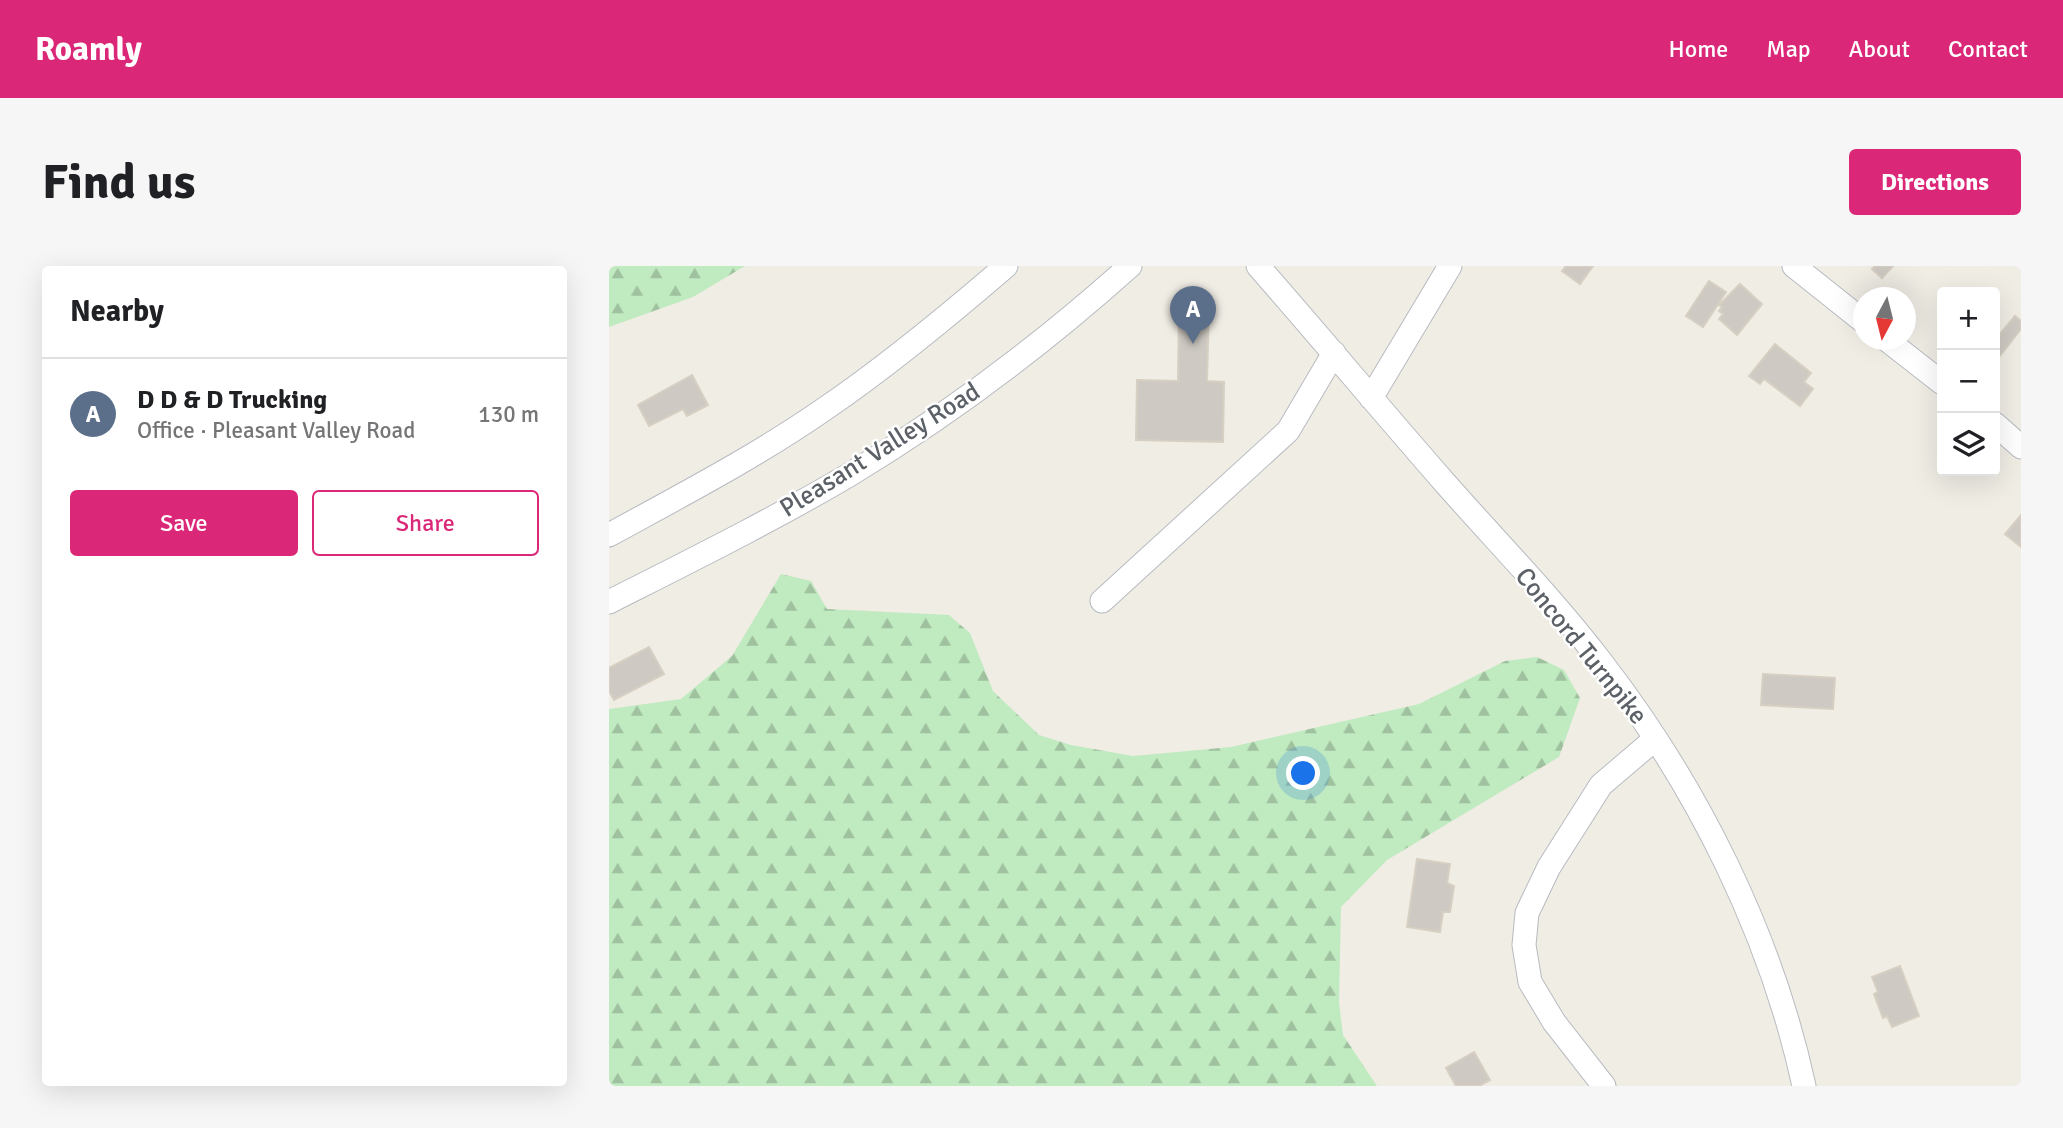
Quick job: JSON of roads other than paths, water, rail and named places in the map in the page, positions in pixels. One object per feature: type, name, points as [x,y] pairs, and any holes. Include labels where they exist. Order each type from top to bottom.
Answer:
[{"type":"street","points":[[609,535],[715,477],[824,409],[942,321],[1006,266]]},
{"type":"street","name":"Pleasant Valley Road","points":[[609,602],[745,533],[849,475],[928,425],[1008,367],[1130,266]]},
{"type":"street","name":"Concord Turnpike","points":[[1258,266],[1602,663],[1655,739],[1702,817],[1744,903],[1775,986],[1804,1086]]},
{"type":"street","points":[[1371,398],[1450,266]]},
{"type":"street","points":[[1794,266],[1853,312]]},
{"type":"street","points":[[1900,350],[1937,379]]},
{"type":"street","points":[[1102,600],[1288,431],[1334,354]]},
{"type":"street","points":[[2000,428],[2021,447]]},
{"type":"street","points":[[1604,1086],[1555,1022],[1530,982],[1524,945],[1527,914],[1549,867],[1601,785],[1655,739]]},
{"type":"place","name":"D D & D Trucking","points":[[1193,344]]}]
